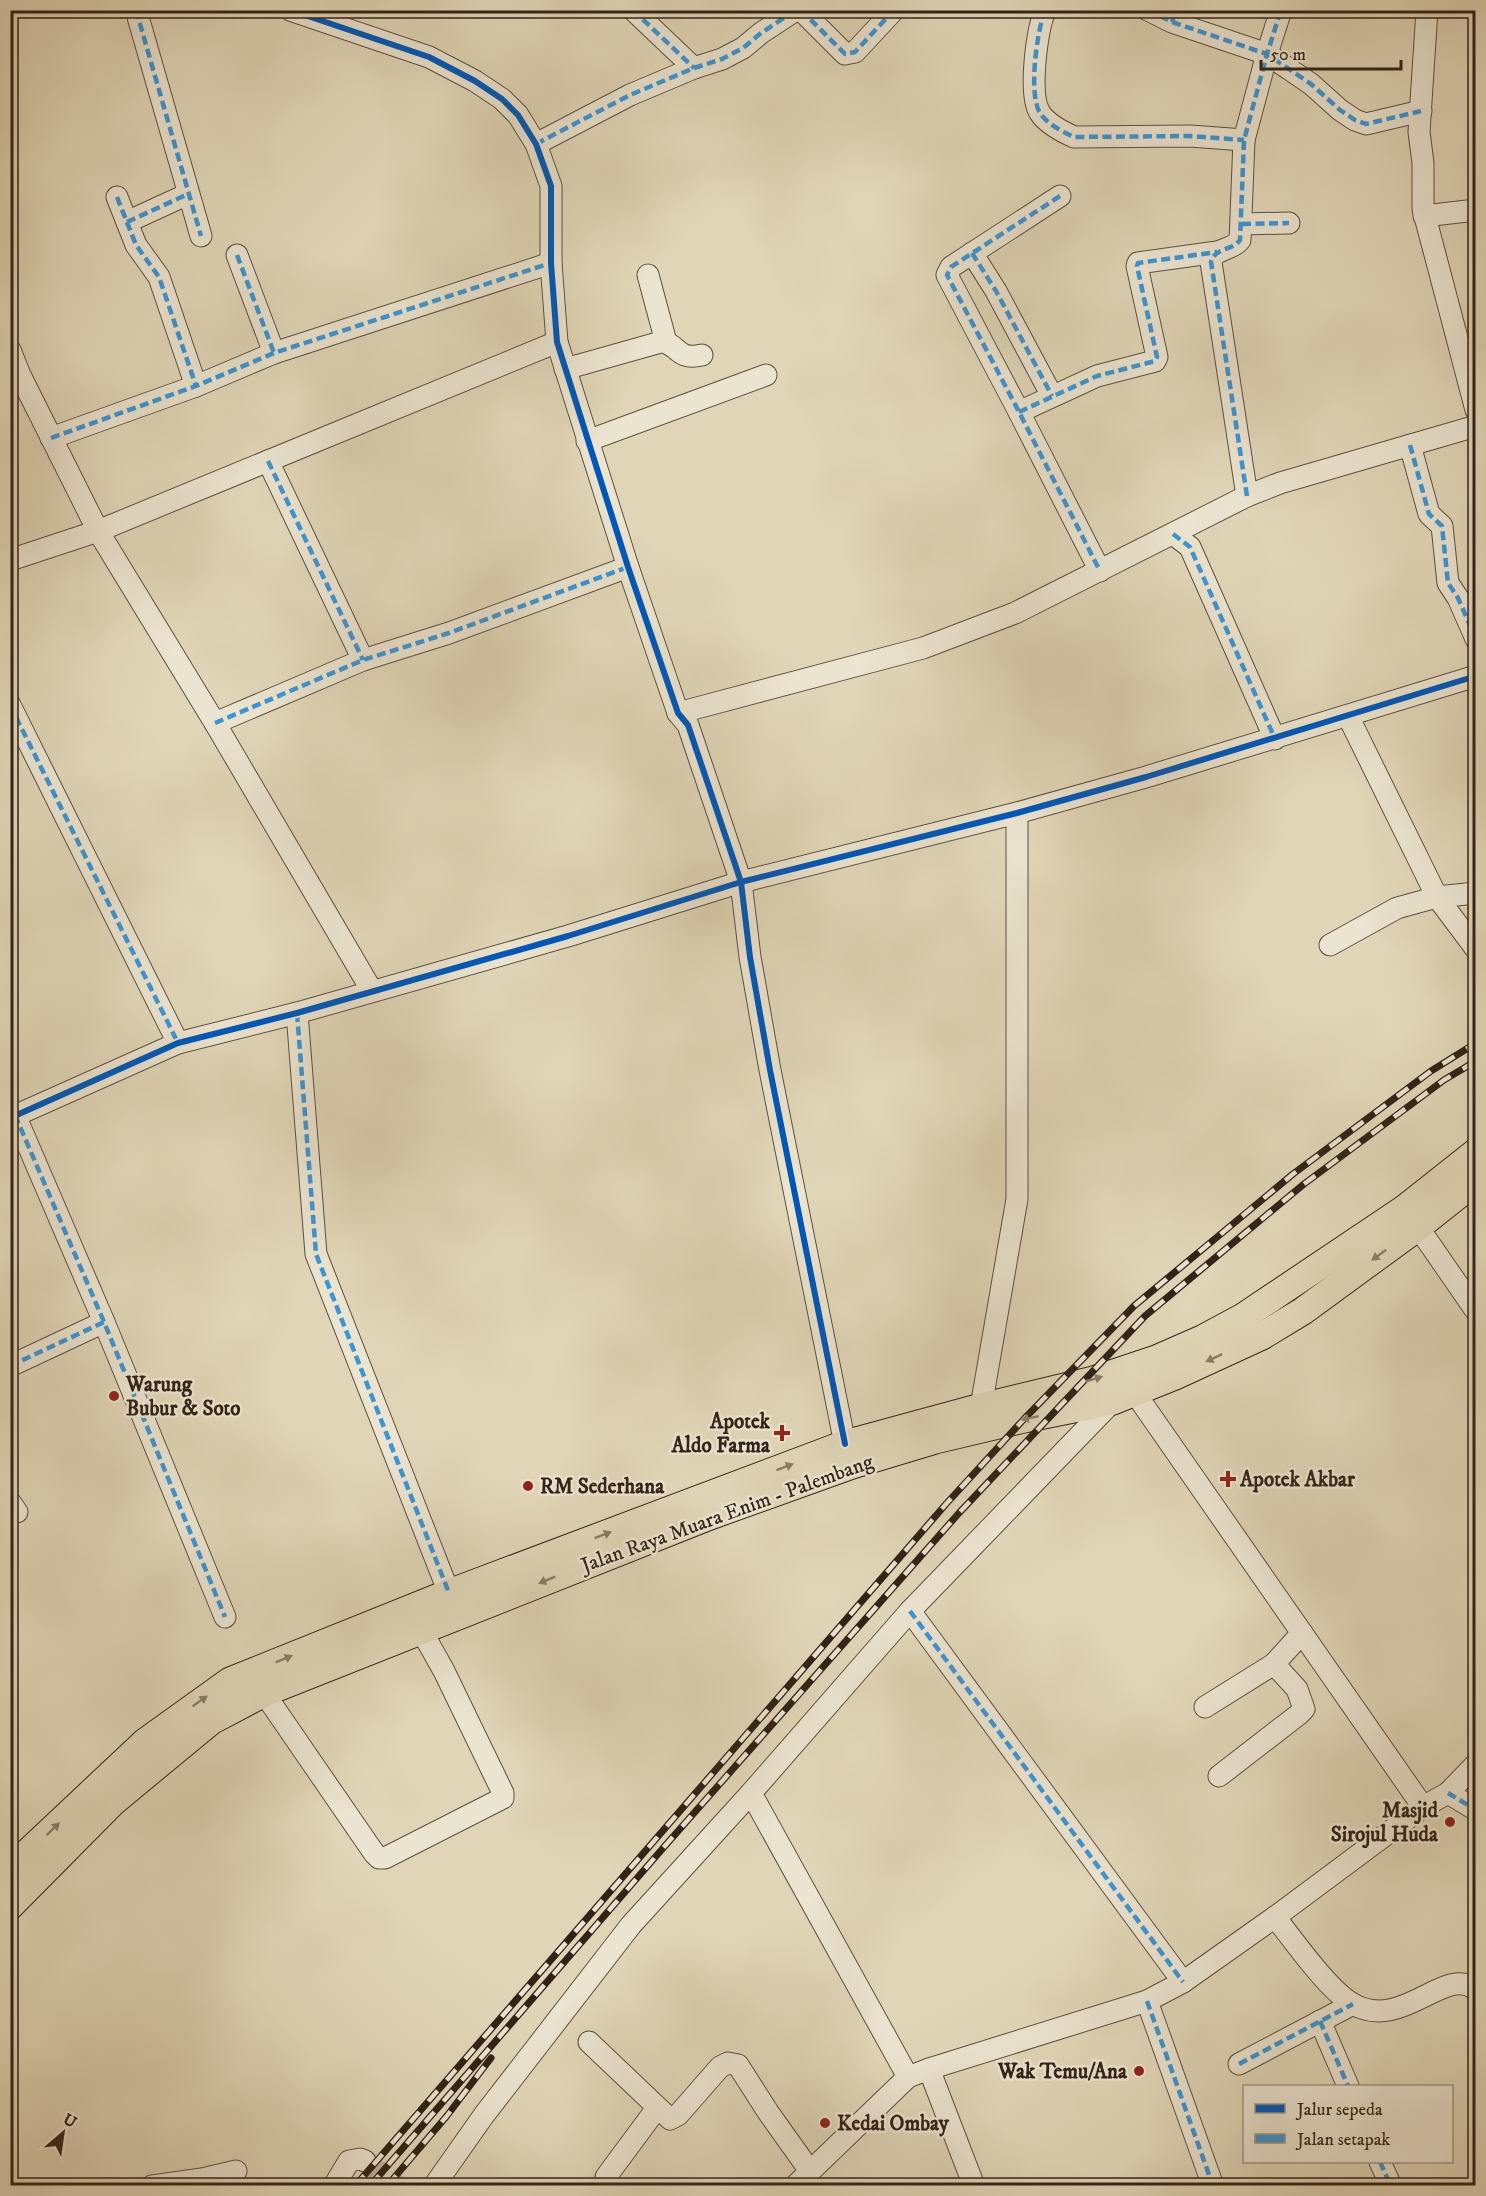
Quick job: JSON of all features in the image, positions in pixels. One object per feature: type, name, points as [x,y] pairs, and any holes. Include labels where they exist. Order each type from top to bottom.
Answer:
[{"type":"main road","name":"Jalan Raya Muara Enim - Palembang","points":[[10,1906],[113,1802],[211,1721],[264,1693],[710,1516],[852,1465],[935,1440],[1124,1397],[1262,1336],[1303,1311],[1411,1218],[1476,1152]]},
{"type":"main road","name":"Jalan Raya Muara Enim - Palembang","points":[[10,1869],[145,1742],[230,1681],[449,1593],[845,1444],[981,1407],[1093,1380],[1156,1359],[1204,1338],[1243,1317],[1476,1181]]},
{"type":"street","points":[[136,10],[201,236]]},
{"type":"street","points":[[290,10],[429,57],[475,81],[502,99],[518,115],[536,144],[551,186],[551,263],[557,342],[628,567],[678,713],[688,725],[741,882],[750,957],[770,1070],[845,1444]]},
{"type":"street","points":[[633,10],[694,68]]},
{"type":"street","points":[[536,144],[630,95],[694,68],[722,59],[798,10],[845,54],[855,52],[894,10]]},
{"type":"street","points":[[1045,10],[1034,58],[1037,107],[1044,119],[1065,133],[1074,137],[1190,136],[1244,140]]},
{"type":"street","points":[[1148,10],[1174,16],[1267,54],[1311,84],[1340,110],[1366,124],[1420,111]]},
{"type":"street","points":[[1019,412],[1097,376],[1156,360],[1137,266],[1139,262],[1217,252],[1238,244],[1242,224],[1244,140],[1281,10]]},
{"type":"street","points":[[1427,10],[1419,132],[1423,163],[1423,209],[1476,410]]},
{"type":"street","points":[[127,222],[188,194]]},
{"type":"street","points":[[1060,196],[951,267],[947,275],[1100,572]]},
{"type":"street","points":[[117,197],[136,245],[159,277],[196,386]]},
{"type":"street","points":[[1425,216],[1476,210]]},
{"type":"street","points":[[1242,224],[1289,223]]},
{"type":"street","points":[[1217,252],[1211,262],[1247,496]]},
{"type":"street","points":[[972,254],[996,291],[1052,396]]},
{"type":"street","points":[[237,255],[274,352]]},
{"type":"street","points":[[51,438],[196,386],[274,352],[551,263]]},
{"type":"street","points":[[648,275],[666,342],[683,356],[702,355]]},
{"type":"street","points":[[10,560],[98,531],[557,342]]},
{"type":"street","points":[[565,369],[666,342]]},
{"type":"street","points":[[10,350],[20,375],[98,531],[215,723],[372,992]]},
{"type":"street","points":[[587,441],[766,375]]},
{"type":"street","points":[[678,713],[923,648],[1015,613],[1247,496],[1281,483],[1476,426]]},
{"type":"street","points":[[1410,446],[1429,514],[1442,526],[1448,583],[1458,598],[1476,639]]},
{"type":"street","points":[[268,461],[363,660]]},
{"type":"street","points":[[1173,534],[1190,547],[1275,739]]},
{"type":"street","points":[[215,723],[363,660],[449,633],[628,567]]},
{"type":"street","points":[[225,1617],[104,1322],[13,1117],[178,1043],[297,1013],[568,936],[741,882],[1017,813],[1146,777],[1476,676]]},
{"type":"street","points":[[10,705],[178,1043]]},
{"type":"street","points":[[1348,716],[1437,897],[1476,949]]},
{"type":"street","points":[[981,1407],[1017,1199],[1017,813]]},
{"type":"street","points":[[1330,945],[1396,908],[1437,897],[1476,893]]},
{"type":"street","points":[[297,1013],[316,1254],[449,1593]]},
{"type":"street","points":[[1411,1218],[1476,1311]]},
{"type":"street","points":[[10,1366],[104,1322]]},
{"type":"street","points":[[434,2186],[484,2115],[631,1925],[751,1793],[910,1611],[1124,1397],[1302,1633],[1423,1807]]},
{"type":"street","points":[[910,1611],[1183,1982]]},
{"type":"street","points":[[264,1693],[374,1853],[379,1858],[385,1858],[501,1800],[503,1796],[444,1671],[421,1629]]},
{"type":"street","points":[[1205,1707],[1274,1664],[1302,1633]]},
{"type":"street","points":[[1219,1776],[1304,1709],[1297,1689],[1274,1664]]},
{"type":"street","points":[[590,2042],[666,2117],[673,2119],[714,2072],[728,2063],[738,2065],[768,2112],[803,2178],[908,2077],[1148,2001],[1183,1982],[1423,1807],[1448,1793],[1476,1764]]},
{"type":"street","points":[[751,1793],[908,2077]]},
{"type":"street","points":[[1448,1793],[1476,1810]]},
{"type":"street","points":[[1275,1917],[1338,1993],[1353,2004],[1368,2010],[1384,2012],[1398,2009],[1446,1986],[1460,1983],[1470,1985],[1476,1990]]},
{"type":"street","points":[[1148,2001],[1213,2186]]},
{"type":"street","points":[[1239,2064],[1353,2004]]},
{"type":"street","points":[[1320,2021],[1348,2085]]},
{"type":"street","points":[[929,2069],[974,2186]]},
{"type":"street","points":[[606,2177],[657,2108]]},
{"type":"street","points":[[334,2186],[350,2161],[360,2159],[365,2161]]},
{"type":"street","points":[[1380,2163],[1391,2186]]},
{"type":"street","points":[[152,2186],[202,2179],[236,2171]]},
{"type":"tunnel","points":[[365,2161],[398,2186]]},
{"type":"railway","points":[[355,2186],[946,1504],[1024,1419],[1134,1306],[1293,1174],[1431,1071],[1476,1043]]},
{"type":"railway","points":[[370,2186],[664,1847],[959,1513],[1145,1316],[1304,1184],[1444,1080],[1476,1061]]},
{"type":"railway","points":[[387,2186],[446,2117],[491,2058]]},
{"type":"marked path","points":[[136,10],[201,236]]},
{"type":"marked path","points":[[633,10],[694,68]]},
{"type":"marked path","points":[[536,144],[630,95],[694,68],[722,59],[743,48],[796,10]]},
{"type":"marked path","points":[[801,10],[845,54],[855,52],[894,10]]},
{"type":"marked path","points":[[1045,10],[1035,62],[1036,104],[1040,113],[1056,127],[1074,137],[1190,136],[1244,140]]},
{"type":"marked path","points":[[1148,10],[1172,22],[1267,54],[1311,84],[1355,120],[1366,124],[1421,111]]},
{"type":"marked path","points":[[1172,22],[1176,10]]},
{"type":"marked path","points":[[1247,496],[1211,262],[1216,254],[1240,240],[1244,140],[1281,10]]},
{"type":"marked path","points":[[127,222],[188,194]]},
{"type":"marked path","points":[[1060,196],[951,267],[947,275],[1100,571]]},
{"type":"marked path","points":[[117,197],[136,245],[159,277],[196,386]]},
{"type":"marked path","points":[[1242,224],[1289,223]]},
{"type":"marked path","points":[[1019,412],[1097,376],[1155,361],[1157,357],[1138,263],[1217,252]]},
{"type":"marked path","points":[[972,253],[996,291],[1052,396]]},
{"type":"marked path","points":[[237,255],[274,353]]},
{"type":"marked path","points":[[51,438],[196,386],[274,353],[551,263]]},
{"type":"marked path","points":[[1410,445],[1429,514],[1442,526],[1448,583],[1458,598],[1476,639]]},
{"type":"marked path","points":[[268,461],[363,660]]},
{"type":"marked path","points":[[1173,534],[1190,547],[1275,739]]},
{"type":"marked path","points":[[215,723],[363,660],[449,633],[628,567]]},
{"type":"marked path","points":[[10,705],[178,1043]]},
{"type":"marked path","points":[[297,1013],[316,1254],[449,1593]]},
{"type":"marked path","points":[[15,1115],[104,1322],[225,1617]]},
{"type":"marked path","points":[[10,1366],[104,1322]]},
{"type":"marked path","points":[[910,1611],[1183,1982]]},
{"type":"marked path","points":[[1448,1793],[1476,1810]]},
{"type":"marked path","points":[[1147,2001],[1213,2186]]},
{"type":"marked path","points":[[1239,2064],[1353,2004]]},
{"type":"marked path","points":[[1320,2021],[1348,2085]]},
{"type":"marked path","points":[[1380,2163],[1391,2186]]},
{"type":"cycle path","points":[[290,10],[429,57],[475,81],[502,99],[518,115],[536,144],[551,186],[551,263],[557,342],[628,567],[678,713],[688,725],[741,882],[750,957],[770,1070],[845,1444]]},
{"type":"cycle path","points":[[10,1118],[178,1043],[297,1013],[568,936],[741,882],[1017,813],[1146,777],[1476,676]]},
{"type":"place","name":"Warung Bubur & Soto","points":[[114,1396]]},
{"type":"place","name":"Apotek Aldo Farma","points":[[782,1433]]},
{"type":"place","name":"Apotek Akbar","points":[[1228,1479]]},
{"type":"place","name":"RM Sederhana","points":[[528,1486]]},
{"type":"place","name":"Masjid Sirojul Huda","points":[[1450,1822]]},
{"type":"place","name":"Wak Temu/Ana","points":[[1139,2071]]},
{"type":"place","name":"Kedai Ombay","points":[[825,2123]]}]
